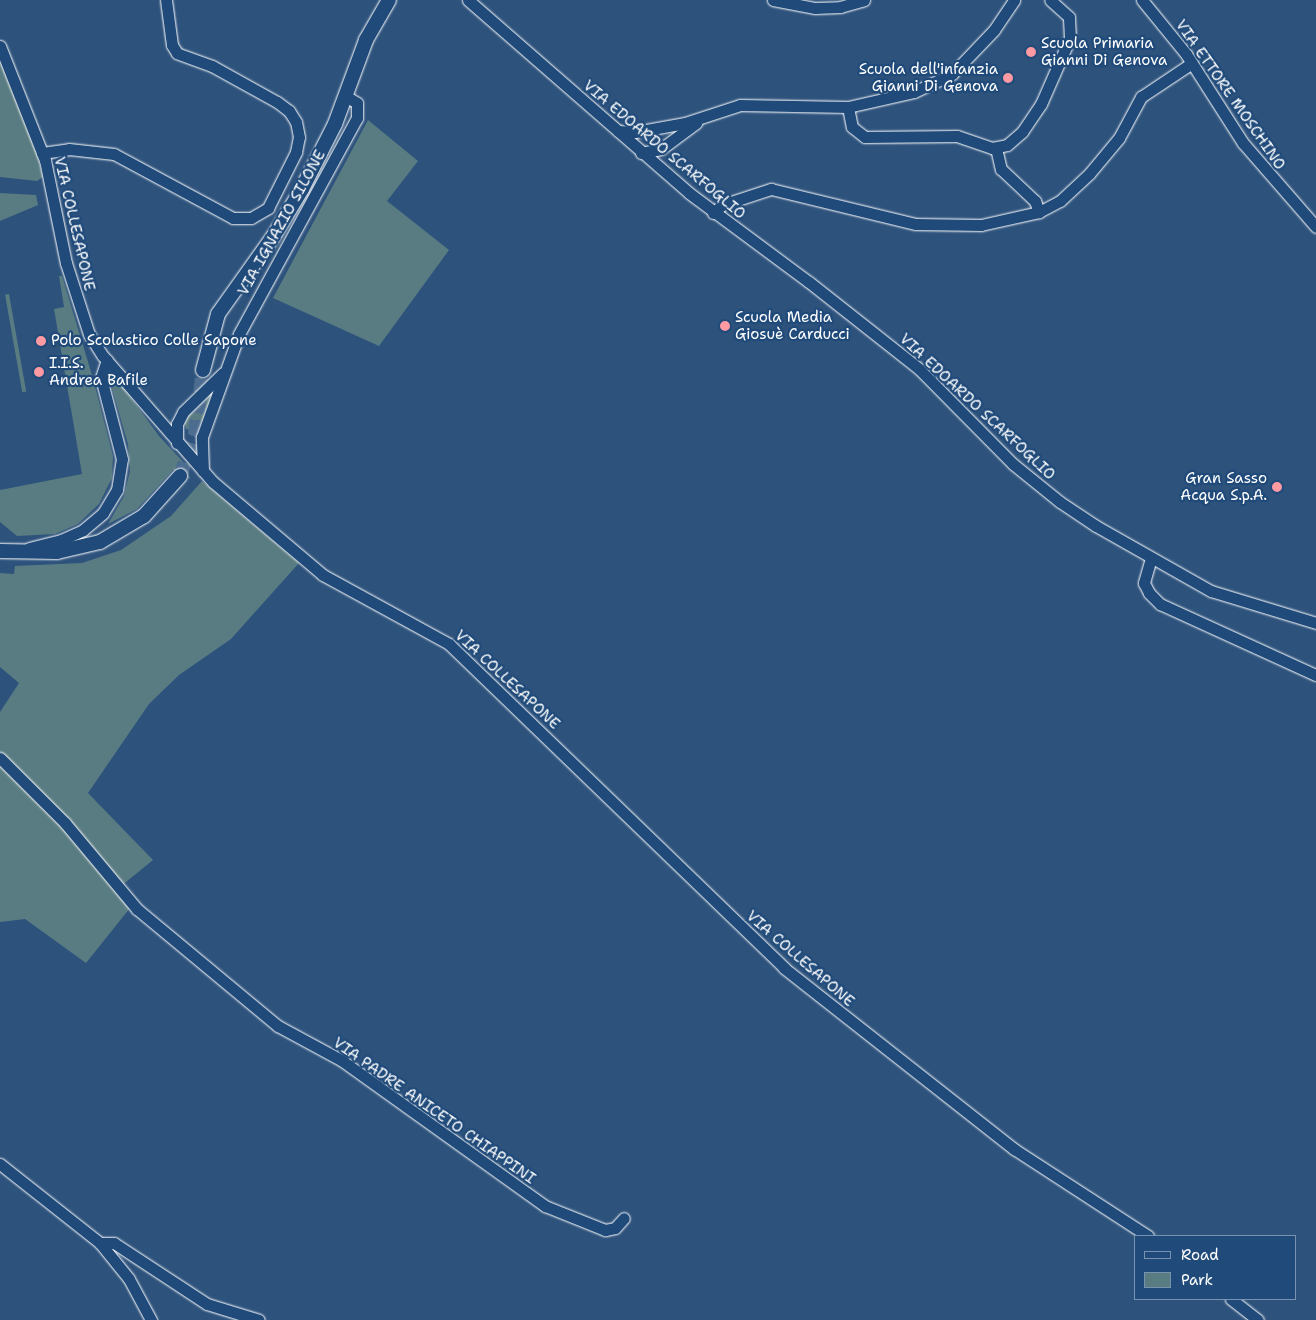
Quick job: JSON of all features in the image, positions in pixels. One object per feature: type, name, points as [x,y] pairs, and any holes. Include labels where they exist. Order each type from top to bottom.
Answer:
[{"type":"street","points":[[42,153],[70,149],[114,154],[233,218],[251,218],[268,208],[296,152],[299,137],[296,122],[289,111],[276,102],[212,66],[177,53],[172,45],[166,0]]},
{"type":"street","name":"VIA EDOARDO SCARFOGLIO","points":[[468,0],[657,167],[713,213],[809,282],[919,369],[1013,464],[1060,502],[1150,558],[1220,595],[1316,623]]},
{"type":"street","points":[[773,0],[815,8],[864,0]]},
{"type":"street","points":[[618,131],[653,129],[702,119],[747,104],[848,107],[914,92],[952,74],[994,30],[1014,0]]},
{"type":"street","points":[[848,107],[852,127],[865,137],[962,137],[996,148],[1011,142],[1022,132],[1050,88],[1070,38],[1069,17],[1050,0]]},
{"type":"street","name":"VIA ETTORE MOSCHINO","points":[[1142,0],[1192,63],[1238,137],[1279,189],[1316,227]]},
{"type":"street","name":"VIA IGNAZIO SILONE","points":[[202,370],[218,314],[292,207],[326,145],[366,40],[388,2]]},
{"type":"street","name":"VIA COLLESAPONE","points":[[0,46],[42,153],[78,303],[89,334],[106,360],[158,422],[204,472],[234,503],[323,575],[449,644],[784,968],[1014,1149],[1146,1235]]},
{"type":"street","points":[[713,213],[722,205],[771,189],[916,224],[981,225],[1039,212],[1060,201],[1090,174],[1119,138],[1141,97],[1192,63]]},
{"type":"street","name":"VIA IGNAZIO SILONE","points":[[202,437],[239,334],[355,121],[357,103],[346,96]]},
{"type":"street","points":[[653,129],[637,138],[638,150],[653,152],[664,147],[702,119]]},
{"type":"street","points":[[657,167],[656,158],[664,147]]},
{"type":"street","points":[[996,148],[1001,170],[1035,201],[1039,212]]},
{"type":"street","points":[[5,552],[76,534],[98,519],[114,496],[121,475],[122,459],[101,378],[106,360]]},
{"type":"street","name":"VIA IGNAZIO SILONE","points":[[179,418],[225,370]]},
{"type":"street","points":[[158,422],[171,423],[179,418]]},
{"type":"street","points":[[179,418],[177,443],[190,443],[202,437],[204,472]]},
{"type":"street","points":[[5,552],[62,552],[100,542],[144,516],[180,476]]},
{"type":"street","points":[[1150,558],[1144,574],[1145,586],[1160,604],[1316,675]]},
{"type":"street","name":"VIA PADRE ANICETO CHIAPPINI","points":[[0,758],[65,823],[137,909],[278,1026],[341,1060],[545,1206],[602,1230],[613,1229],[624,1218]]},
{"type":"street","points":[[0,1164],[100,1243],[129,1279],[151,1320]]},
{"type":"street","points":[[100,1243],[114,1243],[207,1304],[259,1320]]},
{"type":"street","points":[[1232,1300],[1258,1320]]},
{"type":"green space","points":[[0,61],[36,151],[43,177],[37,181],[0,177]]},
{"type":"green space","points":[[368,120],[418,161],[387,201],[449,250],[379,346],[273,298]]},
{"type":"green space","points":[[0,193],[36,195],[38,205],[0,221]]},
{"type":"green space","points":[[59,276],[62,276],[92,375],[113,456],[112,478],[99,504],[78,524],[55,534],[17,536],[0,522],[0,490],[82,474],[54,309],[64,307]]},
{"type":"green space","points":[[9,294],[26,391],[22,392],[5,295]]},
{"type":"green space","points":[[116,377],[159,436],[187,466],[183,471],[191,479],[173,470],[137,509],[108,524],[124,496],[130,471],[128,444],[110,381]]},
{"type":"green space","points":[[210,391],[214,393],[201,428],[193,431],[186,429],[184,418]]},
{"type":"green space","points":[[202,481],[299,563],[231,639],[179,675],[149,704],[88,793],[153,860],[115,891],[130,908],[86,963],[25,919],[0,922],[0,712],[19,683],[0,667],[0,573],[14,574],[15,566],[82,563],[121,550],[171,516]]},
{"type":"tunnel","points":[[180,476],[195,434],[203,370]]},
{"type":"place","name":"Scuola Primaria Gianni Di Genova","points":[[1031,52]]},
{"type":"place","name":"Scuola dell'infanzia Gianni Di Genova","points":[[1008,78]]},
{"type":"place","name":"Scuola Media Giosuè Carducci","points":[[725,326]]},
{"type":"place","name":"Polo Scolastico Colle Sapone","points":[[41,341]]},
{"type":"place","name":"I.I.S. Andrea Bafile","points":[[39,372]]},
{"type":"place","name":"Gran Sasso Acqua S.p.A.","points":[[1277,487]]}]
